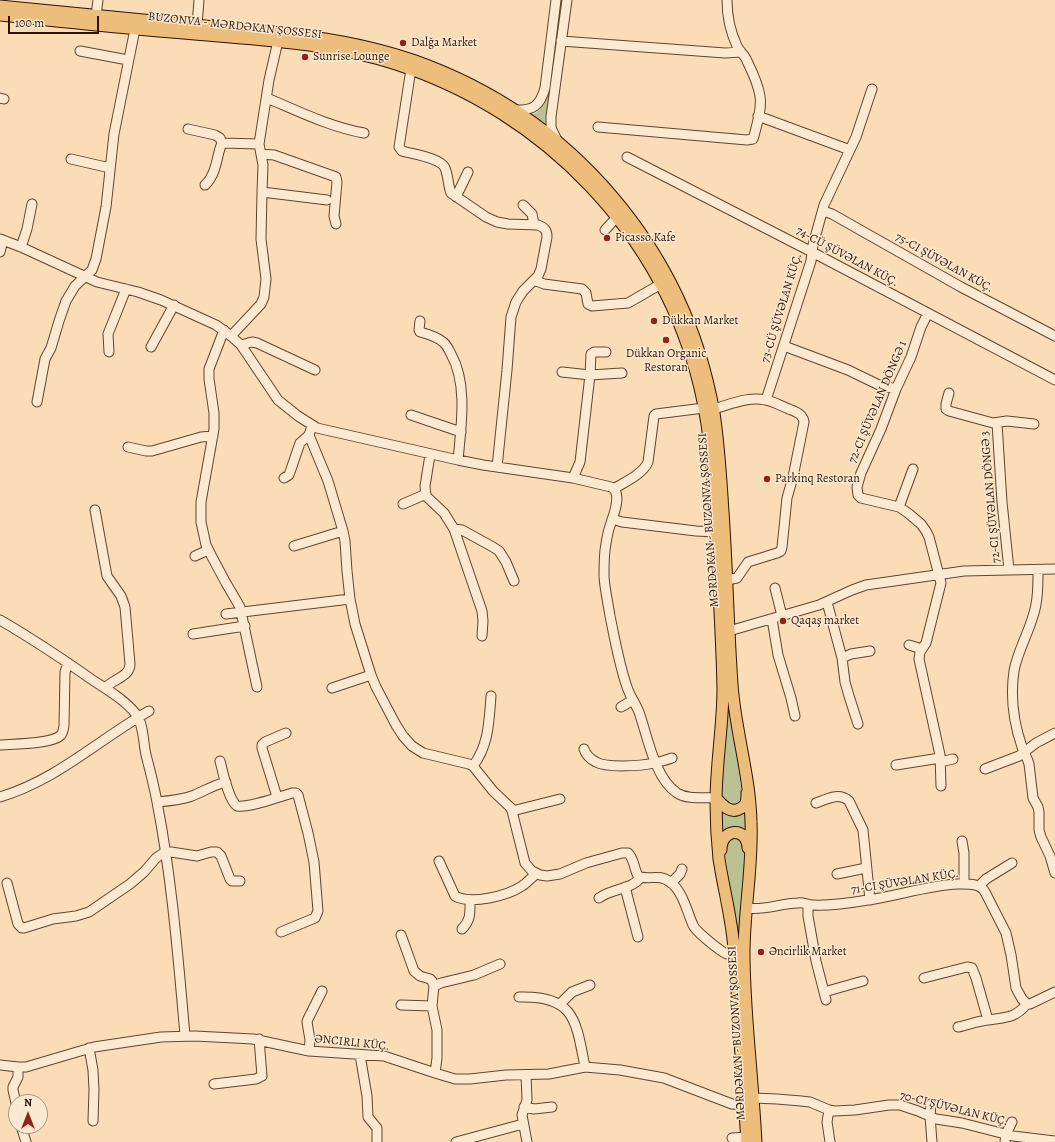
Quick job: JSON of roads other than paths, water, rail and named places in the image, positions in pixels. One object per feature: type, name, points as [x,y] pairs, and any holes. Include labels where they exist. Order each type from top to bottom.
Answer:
[{"type":"main road","name":"MƏRDƏKAN - BUZONVA ŞOSSESI","points":[[0,6],[279,32],[345,42],[396,55],[466,82],[535,124],[558,142],[598,179],[643,236],[663,268],[695,342],[703,368],[708,409],[717,432],[721,470],[733,698],[748,780],[751,826],[750,873],[744,958],[749,1102]]},
{"type":"main road","name":"BUZONVA - MƏRDƏKAN ŞOSSESI","points":[[0,15],[135,29],[278,41],[342,51],[393,63],[411,69],[441,80],[494,108],[552,149],[590,185],[617,217],[636,243],[655,273],[671,303],[689,350],[700,390],[708,409],[708,433],[716,532],[723,687],[716,798],[718,848],[731,925],[749,1102],[750,1140]]},
{"type":"main road","points":[[716,798],[727,809],[739,809],[746,803],[748,780]]},
{"type":"main road","points":[[721,872],[721,845],[723,839],[727,835],[738,833],[742,834],[746,838],[748,844],[750,873]]},
{"type":"street","points":[[96,16],[98,0]]},
{"type":"street","points":[[197,25],[199,0]]},
{"type":"street","points":[[514,110],[532,108],[542,97],[556,0]]},
{"type":"street","points":[[558,142],[551,128],[551,117],[567,0]]},
{"type":"street","points":[[598,127],[750,140],[753,139],[760,101],[759,92],[747,60],[735,41],[730,23],[728,0]]},
{"type":"street","points":[[37,402],[45,359],[52,348],[66,301],[75,286],[92,270],[96,259],[106,207],[114,134],[135,29]]},
{"type":"street","points":[[257,687],[242,612],[238,602],[208,550],[200,522],[200,509],[213,436],[214,417],[209,369],[228,333],[261,304],[264,296],[266,279],[261,239],[263,166],[259,144],[269,80],[278,41]]},
{"type":"street","points":[[562,41],[725,53],[741,52]]},
{"type":"street","points":[[80,51],[128,60]]},
{"type":"street","points":[[411,69],[399,147],[402,151],[430,158],[441,163],[445,168],[450,190],[456,197],[486,217],[497,222],[508,224],[534,224],[546,229],[547,232],[542,269],[538,276],[523,291],[516,302],[511,317],[497,467]]},
{"type":"street","name":"73-CÜ ŞÜVƏLAN KÜÇ.","points":[[766,400],[811,261],[815,238],[827,199],[856,137],[872,89]]},
{"type":"street","points":[[267,98],[352,131],[364,133]]},
{"type":"street","points":[[758,116],[850,150]]},
{"type":"street","points":[[188,129],[215,135],[220,138],[222,144],[214,173],[205,185]]},
{"type":"street","points":[[222,144],[259,144]]},
{"type":"street","points":[[261,154],[274,155],[336,177],[337,182],[334,216],[336,224]]},
{"type":"street","name":"74-CÜ ŞÜVƏLAN KÜÇ.","points":[[627,157],[812,252],[1055,380]]},
{"type":"street","points":[[71,159],[110,168]]},
{"type":"street","points":[[456,197],[468,172]]},
{"type":"street","points":[[262,192],[326,200]]},
{"type":"street","points":[[22,248],[32,204]]},
{"type":"street","points":[[523,205],[534,216],[534,224]]},
{"type":"street","name":"75-CI ŞÜVƏLAN KÜÇ.","points":[[823,211],[832,214],[961,287],[1055,336]]},
{"type":"street","points":[[605,230],[617,217]]},
{"type":"street","points":[[0,252],[1,239],[84,277],[146,295],[174,305],[208,321],[228,333],[241,345],[278,400],[298,416],[311,431],[313,446],[328,482],[343,531],[350,599],[358,634],[376,687],[403,736],[412,746],[423,753],[473,766],[487,784],[512,811],[524,858],[529,868],[536,874],[547,876],[560,874],[586,863],[625,853],[630,854],[636,874],[640,878]]},
{"type":"street","points":[[534,280],[544,284],[582,289],[586,293],[588,304],[592,306],[628,303],[661,284]]},
{"type":"street","points":[[110,352],[108,334],[126,289]]},
{"type":"street","points":[[151,347],[174,305]]},
{"type":"street","name":"72-CI ŞÜVƏLAN DÖNGƏ 1","points":[[928,313],[921,327],[911,357],[896,389],[881,429],[861,472],[856,491],[861,498],[899,507],[921,524],[929,537],[940,575]]},
{"type":"street","points":[[420,321],[420,332],[442,341],[447,346],[456,362],[460,379],[462,400],[458,460]]},
{"type":"street","points":[[241,345],[252,342],[257,343],[315,370]]},
{"type":"street","points":[[784,346],[848,370],[879,385],[896,389]]},
{"type":"street","points":[[573,478],[580,462],[591,354],[592,352],[606,352]]},
{"type":"street","points":[[562,372],[590,375],[622,373]]},
{"type":"street","points":[[949,393],[946,409],[987,422],[997,423],[1007,421],[1034,424]]},
{"type":"street","points":[[284,478],[289,475],[300,443],[311,431],[325,431],[430,455],[497,467],[573,478],[615,488],[646,466],[648,462],[654,416],[656,414],[708,409],[750,400],[766,400],[799,414],[804,419],[787,498],[782,548],[781,551],[777,553],[748,562],[737,578],[727,580]]},
{"type":"street","points":[[411,415],[461,432]]},
{"type":"street","name":"72-CI ŞÜVƏLAN DÖNGƏ 3","points":[[997,423],[1002,502],[1009,570]]},
{"type":"street","points":[[128,447],[152,451],[201,437],[213,436]]},
{"type":"street","points":[[430,455],[425,486],[426,494],[428,498],[444,513],[454,529],[482,611],[482,636]]},
{"type":"street","points":[[899,507],[913,469]]},
{"type":"street","points":[[615,488],[617,498],[605,550],[605,586],[616,645],[628,689],[640,716],[655,763],[668,785],[677,793],[688,797],[716,798]]},
{"type":"street","points":[[403,504],[426,494]]},
{"type":"street","points":[[95,510],[107,576],[121,596],[125,607],[130,664],[130,668],[126,674],[105,688]]},
{"type":"street","points":[[612,519],[622,522],[716,532]]},
{"type":"street","points":[[454,529],[462,530],[499,551],[506,562],[514,581]]},
{"type":"street","points":[[294,546],[343,531]]},
{"type":"street","points":[[195,556],[208,550]]},
{"type":"street","points":[[729,631],[826,602],[852,590],[866,586],[964,571],[1055,569]]},
{"type":"street","points":[[1038,570],[1035,611],[1015,666],[1012,709],[1021,746],[1028,759],[1033,798],[1039,812],[1040,837],[1050,856],[1055,873]]},
{"type":"street","points":[[940,575],[940,589],[926,643],[919,655],[919,659],[940,760],[941,786]]},
{"type":"street","points":[[775,588],[782,616]]},
{"type":"street","points":[[226,614],[350,599]]},
{"type":"street","points":[[826,602],[842,658],[845,682],[858,724]]},
{"type":"street","points":[[772,618],[778,655],[795,716]]},
{"type":"street","points":[[0,620],[28,636],[105,688],[129,706],[138,718],[142,727],[166,853],[185,1036]]},
{"type":"street","points":[[194,634],[245,626]]},
{"type":"street","points":[[909,645],[922,650]]},
{"type":"street","points":[[842,658],[851,654],[870,651]]},
{"type":"street","points":[[0,745],[44,742],[54,740],[61,736],[64,726],[65,672],[68,663]]},
{"type":"street","points":[[332,688],[372,675]]},
{"type":"street","points":[[473,766],[481,754],[488,730],[490,696]]},
{"type":"street","points":[[620,707],[633,700]]},
{"type":"street","points":[[0,798],[37,783],[91,749],[128,723],[149,712]]},
{"type":"street","points":[[985,769],[1019,756],[1036,743],[1055,733]]},
{"type":"street","points":[[277,797],[262,745],[265,742],[286,734]]},
{"type":"street","points":[[584,749],[586,754],[597,762],[623,766],[655,763],[672,758]]},
{"type":"street","points":[[896,766],[953,759]]},
{"type":"street","points":[[220,761],[233,803],[237,806],[244,806],[292,793],[296,793],[298,795],[314,862],[318,911],[315,918],[281,932]]},
{"type":"street","points":[[157,802],[191,796],[226,782]]},
{"type":"street","points":[[816,803],[835,796],[839,796],[849,801],[863,830],[870,900]]},
{"type":"street","points":[[512,811],[560,799]]},
{"type":"street","points":[[962,841],[964,853],[964,884]]},
{"type":"street","points":[[7,883],[18,924],[24,928],[53,918],[76,916],[89,912],[130,884],[144,872],[156,858],[166,853],[176,852],[197,856],[217,852],[221,856],[230,879],[232,881],[240,881]]},
{"type":"street","points":[[439,861],[455,896],[462,899],[470,900],[512,891],[523,886],[536,874]]},
{"type":"street","points":[[1012,863],[986,879],[979,886],[985,892],[1006,933],[1016,988],[1022,999],[1027,1004]]},
{"type":"street","points":[[837,874],[866,868]]},
{"type":"street","points":[[671,882],[680,874],[682,869]]},
{"type":"street","points":[[599,898],[607,893],[634,884],[640,878],[660,877],[671,882],[676,889],[685,903],[694,928],[723,952],[734,955]]},
{"type":"street","name":"71-CI ŞÜVƏLAN KÜÇ.","points":[[747,908],[759,909],[799,902],[808,905],[849,903],[948,885],[964,884],[979,886]]},
{"type":"street","points":[[625,887],[638,937]]},
{"type":"street","points":[[462,929],[468,923],[470,900]]},
{"type":"street","points":[[808,905],[807,910],[825,996],[864,981]]},
{"type":"street","points":[[402,935],[414,971],[420,976],[430,979],[434,986],[432,1006],[437,1030],[437,1058],[435,1073]]},
{"type":"street","points":[[434,986],[474,975],[500,964]]},
{"type":"street","points":[[924,978],[967,967],[972,968],[988,1020]]},
{"type":"street","points":[[560,1004],[572,992],[590,985]]},
{"type":"street","points":[[309,1051],[310,1040],[307,1022],[322,991]]},
{"type":"street","points":[[958,1027],[988,1020],[1000,1019],[1016,1014],[1027,1004],[1035,1003],[1055,992]]},
{"type":"street","points":[[519,997],[538,997],[548,999],[560,1004],[569,1013],[577,1028],[585,1067]]},
{"type":"street","points":[[401,1004],[432,1006]]},
{"type":"street","name":"ƏNCIRLI KÜÇ.","points":[[0,1065],[18,1067],[32,1065],[89,1048],[161,1037],[185,1036],[259,1039],[309,1051],[384,1056],[449,1078],[460,1079],[502,1075],[549,1074],[585,1067],[620,1070],[671,1080],[732,1104],[749,1102]]},
{"type":"street","points":[[214,1084],[256,1079],[262,1076],[259,1039]]},
{"type":"street","points":[[89,1048],[94,1084],[93,1121]]},
{"type":"street","points":[[360,1055],[367,1096],[368,1117],[377,1128],[377,1142]]},
{"type":"street","points":[[14,1094],[13,1087],[18,1077],[18,1067]]},
{"type":"street","points":[[526,1075],[527,1100],[522,1115],[527,1142]]},
{"type":"street","name":"70-CI ŞÜVƏLAN KÜÇ.","points":[[749,1102],[777,1099],[801,1101],[810,1102],[829,1110],[841,1111],[895,1105],[903,1106],[936,1119],[974,1126],[1006,1138],[1055,1141]]},
{"type":"street","points":[[931,1104],[930,1116],[932,1142]]},
{"type":"street","points":[[524,1107],[534,1109],[552,1107]]},
{"type":"street","points":[[829,1110],[827,1122],[830,1142]]},
{"type":"street","points":[[1006,1138],[1012,1122]]},
{"type":"street","points":[[456,1142],[523,1124]]},
{"type":"street","points":[[732,1138],[750,1140]]},
{"type":"place","name":"Dalğa Market","points":[[403,43]]},
{"type":"place","name":"Sunrise Lounge","points":[[305,57]]},
{"type":"place","name":"Picasso Kafe","points":[[607,238]]},
{"type":"place","name":"Dükkan Market","points":[[654,321]]},
{"type":"place","name":"Dükkan Organic Restoran","points":[[666,340]]},
{"type":"place","name":"Parkinq Restoran","points":[[767,479]]},
{"type":"place","name":"Qaqaş market","points":[[783,621]]},
{"type":"place","name":"Əncirlik Market","points":[[761,952]]}]
